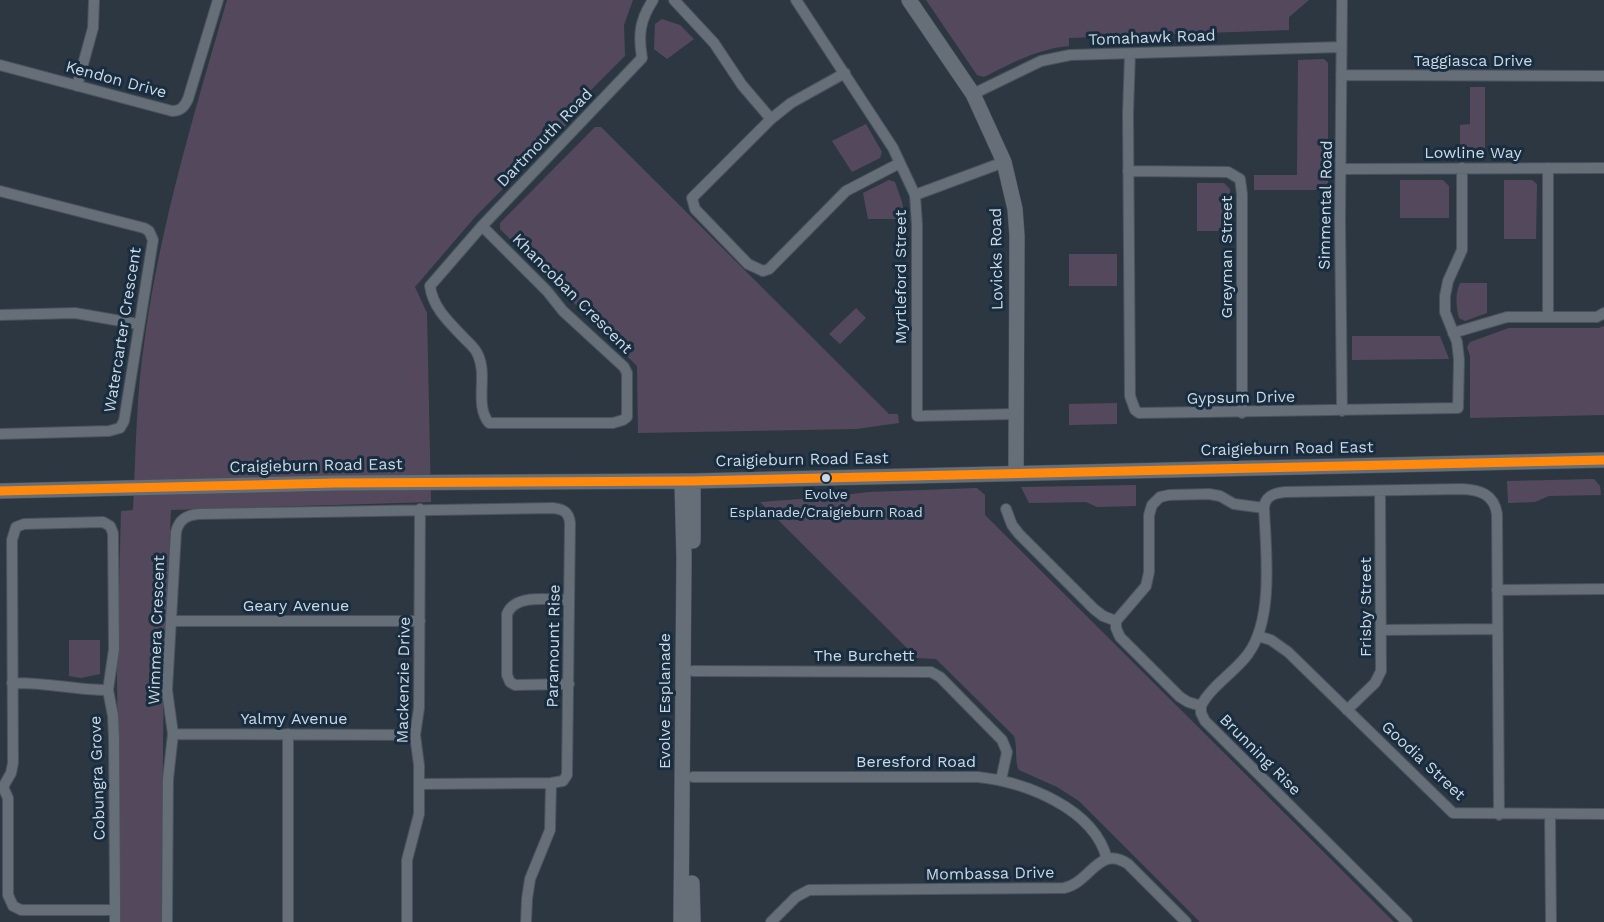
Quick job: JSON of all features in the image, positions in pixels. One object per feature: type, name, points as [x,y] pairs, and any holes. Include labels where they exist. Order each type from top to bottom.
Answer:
[{"type":"main road","name":"Lovicks Road","points":[[909,0],[973,94],[1005,162],[1015,209],[1017,236],[1016,473]]},
{"type":"main road","name":"Craigieburn Road East","points":[[0,491],[335,483],[687,481],[1604,460]]},
{"type":"main road","name":"Evolve Esplanade","points":[[687,481],[684,549],[693,922]]},
{"type":"main road","name":"Evolve Esplanade","points":[[681,922],[688,777]]},
{"type":"street","points":[[77,86],[93,28],[94,0]]},
{"type":"street","name":"Kendon Drive","points":[[0,65],[172,111],[180,109],[188,99],[192,88],[218,0]]},
{"type":"street","name":"Dartmouth Road","points":[[430,286],[482,226],[642,57],[639,40],[643,15],[653,0]]},
{"type":"street","points":[[674,0],[714,43],[742,85],[771,119]]},
{"type":"street","name":"Myrtleford Street","points":[[796,0],[893,148],[915,195],[917,416],[1016,414]]},
{"type":"street","name":"Simmental Road","points":[[1342,0],[1340,332],[1342,411]]},
{"type":"street","name":"Tomahawk Road","points":[[973,94],[1041,61],[1070,55],[1341,47]]},
{"type":"street","name":"Gypsum Drive","points":[[1130,54],[1128,171],[1130,396],[1135,410],[1144,414],[1458,408],[1457,342],[1445,312],[1445,296],[1448,281],[1462,250],[1462,168]]},
{"type":"street","points":[[845,73],[791,104],[771,119],[692,198],[695,209],[748,264],[763,271],[769,268],[846,191],[900,163]]},
{"type":"street","name":"Taggiasca Drive","points":[[1341,75],[1604,76]]},
{"type":"street","points":[[915,195],[1005,162]]},
{"type":"street","points":[[1548,168],[1548,317]]},
{"type":"street","name":"Lowline Way","points":[[1342,170],[1604,168]]},
{"type":"street","name":"Greyman Street","points":[[1128,171],[1228,172],[1240,179],[1242,194],[1242,413]]},
{"type":"street","name":"Watercarter Crescent","points":[[0,191],[144,228],[149,231],[153,240],[126,411],[120,428],[109,431],[0,434]]},
{"type":"street","name":"Khancoban Crescent","points":[[430,286],[431,294],[441,314],[477,352],[482,365],[484,417],[489,423],[613,423],[627,417],[627,373],[624,367],[563,311],[547,291],[482,226]]},
{"type":"street","points":[[0,315],[75,313],[138,324]]},
{"type":"street","points":[[1453,333],[1507,317],[1597,316],[1604,313]]},
{"type":"street","points":[[1202,706],[1207,697],[1247,656],[1263,623],[1265,604],[1264,508],[1267,498],[1277,493],[1470,489],[1484,493],[1493,502],[1497,514],[1499,815]]},
{"type":"street","name":"Frisby Street","points":[[1347,710],[1379,677],[1382,664],[1380,491]]},
{"type":"street","points":[[1006,509],[1012,525],[1019,534],[1094,609],[1103,616],[1116,621],[1146,586],[1149,572],[1149,515],[1152,505],[1160,497],[1209,494],[1220,496],[1234,504],[1264,508]]},
{"type":"street","name":"Paramount Rise","points":[[420,509],[553,508],[566,511],[569,517],[567,774],[563,781],[551,783]]},
{"type":"street","name":"Wimmera Crescent","points":[[167,922],[167,787],[173,734],[167,690],[177,526],[186,516],[199,514],[420,509]]},
{"type":"street","name":"Mackenzie Drive","points":[[407,922],[407,860],[419,814],[420,784],[419,756],[415,735],[420,708],[420,509]]},
{"type":"street","name":"Cobungra Grove","points":[[12,683],[13,536],[16,528],[24,524],[96,521],[110,526],[114,542],[114,649],[108,690],[113,716],[114,739],[115,922]]},
{"type":"street","points":[[1497,590],[1604,589]]},
{"type":"street","points":[[569,600],[519,601],[510,607],[507,614],[507,675],[510,682],[515,685],[569,684]]},
{"type":"street","name":"Geary Avenue","points":[[171,621],[420,621]]},
{"type":"street","name":"Brunning Rise","points":[[1116,621],[1120,637],[1180,697],[1202,706],[1201,712],[1205,721],[1407,922]]},
{"type":"street","points":[[1381,630],[1497,629]]},
{"type":"street","name":"Goodia Street","points":[[1258,636],[1271,640],[1288,652],[1448,809],[1461,815],[1604,814]]},
{"type":"street","name":"The Burchett","points":[[688,671],[926,671],[934,673],[1002,740],[1007,752],[1001,780]]},
{"type":"street","points":[[108,690],[82,690],[36,682],[12,683],[13,763],[11,773],[1,786],[8,798],[8,895],[13,906],[21,910],[115,910]]},
{"type":"street","name":"Yalmy Avenue","points":[[173,734],[415,735]]},
{"type":"street","points":[[288,734],[288,922]]},
{"type":"street","name":"Beresford Road","points":[[688,777],[962,777],[1001,780],[1047,796],[1076,815],[1099,837],[1107,859]]},
{"type":"street","points":[[420,784],[551,783],[550,830],[530,879],[526,899],[526,922]]},
{"type":"street","points":[[1550,814],[1551,922]]},
{"type":"street","points":[[1107,859],[1119,859],[1128,864],[1186,922]]},
{"type":"street","name":"Mombassa Drive","points":[[771,922],[796,897],[808,890],[1064,888],[1078,882],[1100,862],[1107,859]]},
{"type":"shaded area","points":[[227,0],[633,0],[624,25],[625,56],[585,96],[586,105],[475,217],[415,287],[427,313],[431,502],[171,510],[164,660],[161,922],[119,922],[117,669],[121,511],[133,510],[140,380],[160,251],[180,167]]},
{"type":"shaded area","points":[[926,0],[1309,0],[1289,17],[1289,30],[1069,38],[1069,46],[1035,53],[984,77],[977,75]]},
{"type":"shaded area","points":[[662,19],[680,25],[694,39],[667,59],[654,49],[655,24]]},
{"type":"shaded area","points":[[1324,59],[1328,63],[1328,190],[1254,190],[1254,175],[1297,175],[1298,60]]},
{"type":"shaded area","points":[[1470,87],[1485,87],[1485,156],[1460,156],[1460,125],[1470,124]]},
{"type":"shaded area","points":[[866,124],[882,152],[880,158],[852,172],[832,141]]},
{"type":"shaded area","points":[[595,127],[601,127],[889,414],[898,414],[899,423],[856,429],[638,433],[637,366],[500,229],[500,223]]},
{"type":"shaded area","points":[[889,180],[895,182],[905,219],[868,219],[863,193]]},
{"type":"shaded area","points":[[1400,180],[1443,180],[1449,186],[1449,218],[1400,218]]},
{"type":"shaded area","points":[[1504,180],[1532,180],[1537,184],[1536,239],[1504,239]]},
{"type":"shaded area","points":[[1197,183],[1224,183],[1230,189],[1230,231],[1197,231]]},
{"type":"shaded area","points":[[1069,254],[1117,254],[1117,286],[1069,286]]},
{"type":"shaded area","points":[[1460,283],[1487,283],[1487,313],[1465,321],[1459,318],[1456,300]]},
{"type":"shaded area","points":[[856,308],[866,318],[840,344],[829,334]]},
{"type":"shaded area","points":[[1604,326],[1604,415],[1470,418],[1470,356],[1467,347],[1470,342],[1509,328],[1599,328]]},
{"type":"shaded area","points":[[1352,336],[1440,336],[1449,359],[1352,360]]},
{"type":"shaded area","points":[[1117,403],[1117,424],[1069,425],[1069,404]]},
{"type":"shaded area","points":[[1594,479],[1600,486],[1601,495],[1549,496],[1535,502],[1508,503],[1507,481]]},
{"type":"shaded area","points":[[1136,485],[1136,506],[1097,507],[1086,502],[1029,503],[1021,487]]},
{"type":"shaded area","points":[[977,488],[985,495],[985,515],[1394,922],[1200,922],[1079,801],[1057,787],[1019,770],[1014,736],[936,659],[917,658],[760,502],[869,492]]},
{"type":"shaded area","points":[[69,640],[100,640],[100,674],[81,678],[69,676]]},
{"type":"transit line","points":[[0,491],[335,483],[693,481],[1604,460]]},
{"type":"place","name":"Evolve Esplanade/Craigieburn Road","points":[[826,478]]}]
